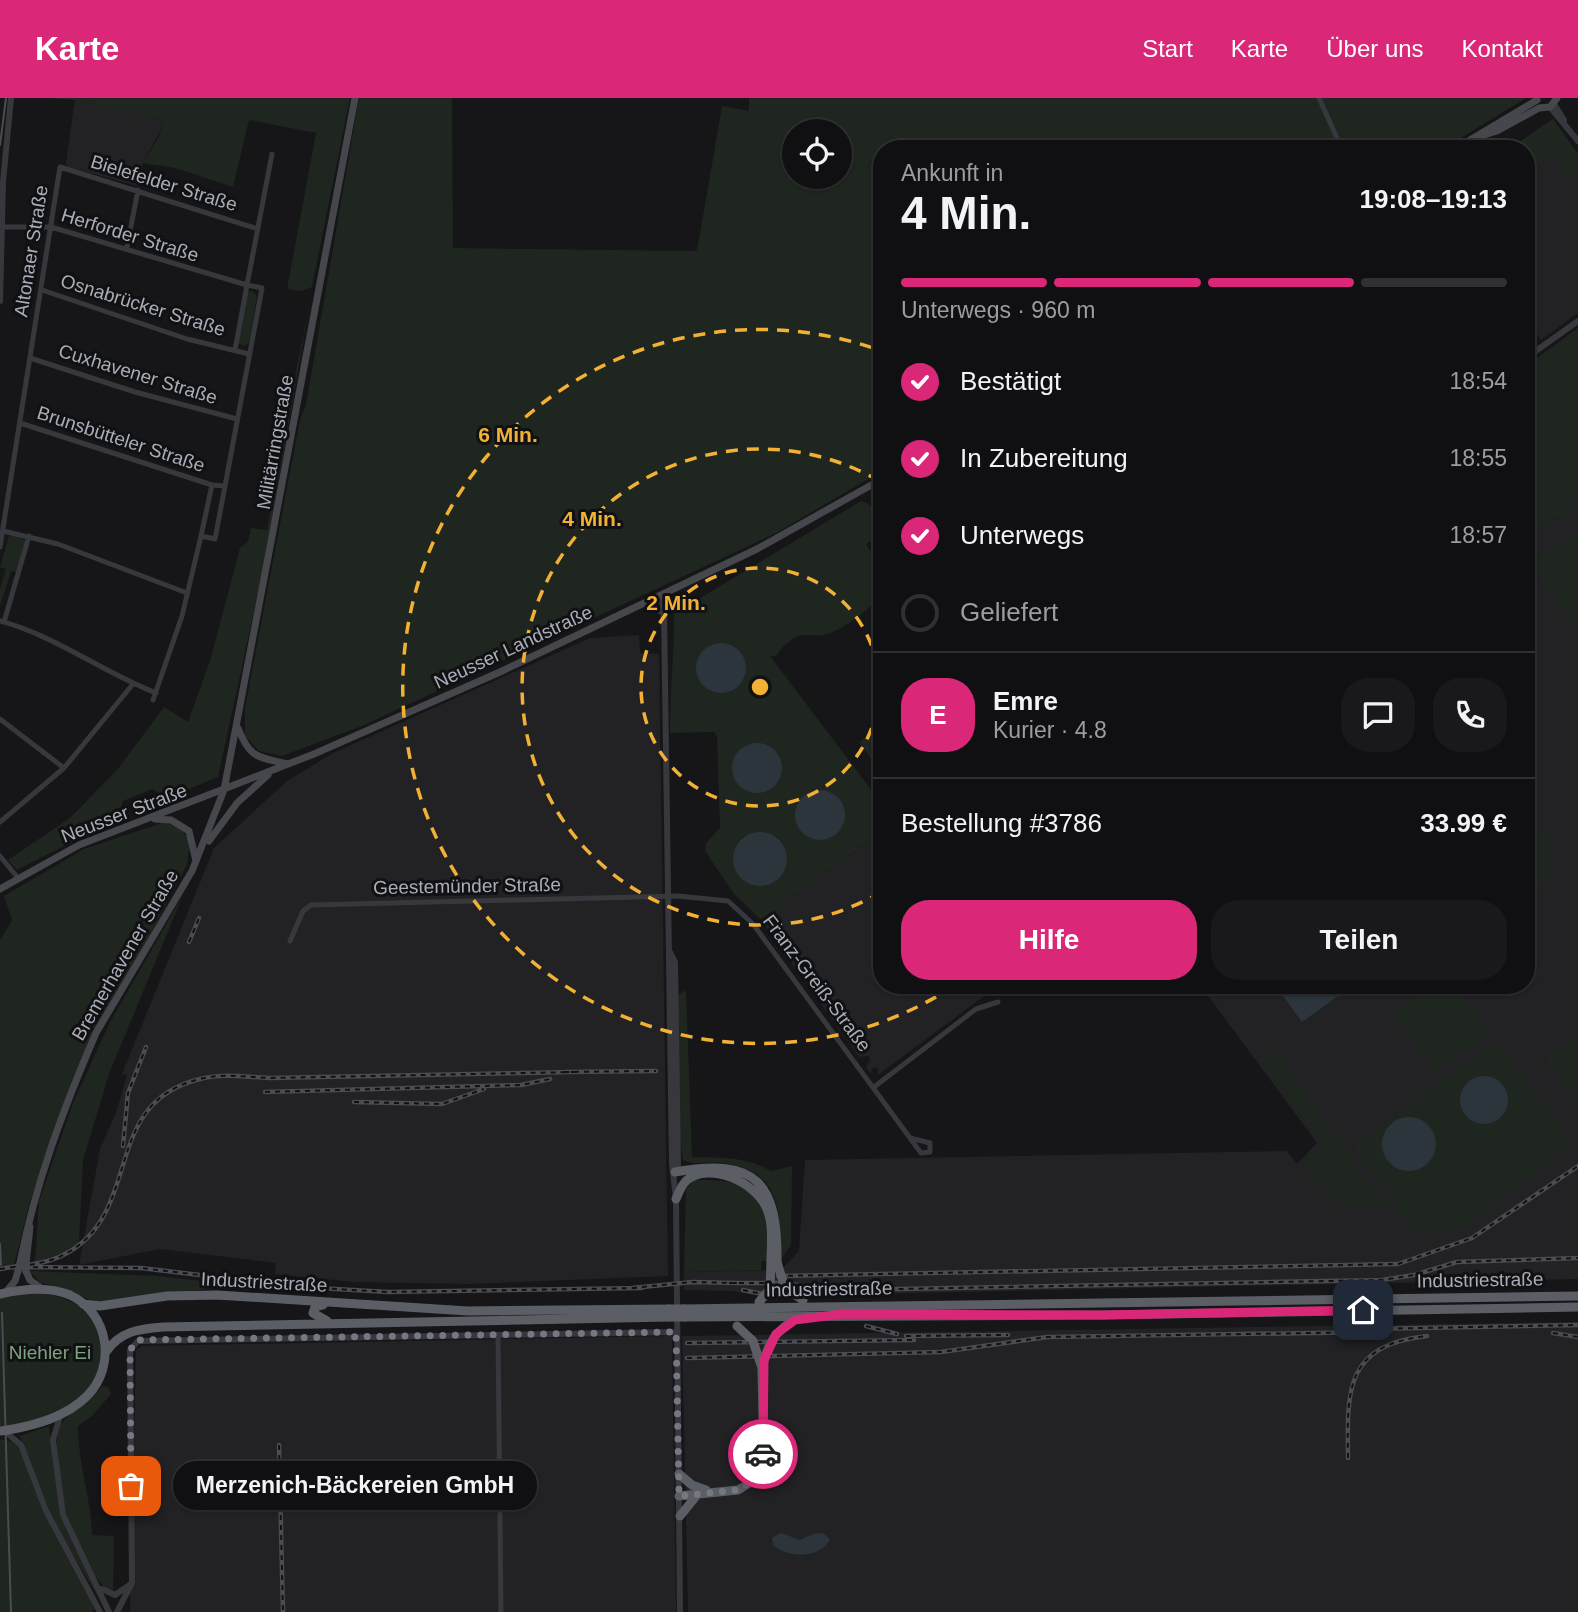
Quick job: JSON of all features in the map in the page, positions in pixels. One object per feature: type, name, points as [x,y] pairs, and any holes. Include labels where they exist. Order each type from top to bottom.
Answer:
[{"type":"highway","points":[[675,1172],[724,1169],[751,1178],[765,1191],[777,1222],[770,1289],[759,1302],[709,1312]]},
{"type":"highway","points":[[675,1172],[736,1178],[760,1195],[771,1222],[774,1262],[785,1288],[803,1300],[881,1306]]},
{"type":"highway","points":[[676,1199],[686,1181],[696,1176]]},
{"type":"highway","points":[[3,1294],[45,1290],[80,1302],[99,1323],[106,1352],[99,1380],[83,1400],[61,1414],[29,1427],[4,1432]]},
{"type":"highway","name":"Industriestraße","points":[[80,1302],[100,1306],[167,1296],[217,1295],[468,1311],[685,1313],[881,1306],[1578,1296]]},
{"type":"highway","points":[[339,1324],[318,1318],[313,1309],[320,1305],[342,1305]]},
{"type":"highway","name":"Industriestraße","points":[[709,1312],[1102,1315],[1578,1307]]},
{"type":"highway","points":[[709,1312],[737,1326],[753,1341],[762,1370]]},
{"type":"highway","name":"Industriestraße","points":[[106,1352],[121,1335],[151,1328],[669,1313]]},
{"type":"highway","points":[[679,1493],[745,1488],[755,1482],[762,1471],[762,1370],[769,1345],[776,1334],[791,1322],[842,1314]]},
{"type":"highway","points":[[679,1474],[705,1493]]},
{"type":"highway","points":[[680,1516],[705,1493]]},
{"type":"main road","name":"Militärringstraße","points":[[224,790],[355,98]]},
{"type":"main road","points":[[1471,140],[1537,99],[1551,104]]},
{"type":"main road","points":[[1474,138],[1497,131],[1551,104]]},
{"type":"main road","name":"Neusser Landstraße","points":[[224,790],[401,717],[672,590],[757,549],[873,484]]},
{"type":"main road","points":[[238,727],[244,744],[261,760],[288,764]]},
{"type":"main road","points":[[200,853],[237,803],[273,771]]},
{"type":"main road","name":"Neusser Straße","points":[[0,889],[79,845],[224,790]]},
{"type":"main road","name":"Bremerhavener Straße","points":[[3,1294],[23,1267],[30,1216],[67,1103],[96,1034],[196,862],[224,790]]},
{"type":"main road","points":[[152,819],[167,819],[189,831],[196,862]]},
{"type":"main road","points":[[23,1267],[30,1280],[45,1290]]},
{"type":"street","points":[[0,300],[1,228],[11,98]]},
{"type":"street","points":[[1319,98],[1338,140]]},
{"type":"street","points":[[1551,104],[1578,141]]},
{"type":"street","points":[[234,350],[272,154]]},
{"type":"street","name":"Bielefelder Straße","points":[[60,167],[258,229]]},
{"type":"street","name":"Altonaer Straße","points":[[0,547],[60,167]]},
{"type":"street","points":[[127,247],[138,190]]},
{"type":"street","name":"Herforder Straße","points":[[1,228],[51,227],[127,247],[247,285]]},
{"type":"street","points":[[201,537],[215,539],[262,288],[247,285]]},
{"type":"street","name":"Osnabrücker Straße","points":[[42,290],[187,339],[249,354]]},
{"type":"street","points":[[1535,352],[1578,321]]},
{"type":"street","name":"Cuxhavener Straße","points":[[30,358],[135,392],[237,419]]},
{"type":"street","name":"Brunsbütteler Straße","points":[[20,423],[212,485],[225,486]]},
{"type":"street","points":[[153,700],[175,640],[212,485]]},
{"type":"street","points":[[3,531],[29,536],[187,593]]},
{"type":"street","points":[[29,536],[2,621],[50,638],[133,684],[156,693]]},
{"type":"street","points":[[664,613],[672,590]]},
{"type":"street","points":[[661,595],[664,613],[672,1164],[676,1199],[680,1612]]},
{"type":"street","points":[[644,603],[664,613]]},
{"type":"street","points":[[0,822],[64,768],[133,684]]},
{"type":"street","points":[[0,719],[64,768]]},
{"type":"street","points":[[0,856],[18,878]]},
{"type":"street","name":"Geestemünder Straße","points":[[290,941],[304,908],[311,905],[668,897]]},
{"type":"street","name":"Franz-Greiß-Straße","points":[[668,897],[728,901],[743,911],[910,1138]]},
{"type":"street","points":[[874,1087],[976,1009],[998,1002]]},
{"type":"street","points":[[113,1611],[132,1583],[130,1350],[138,1340],[676,1332]]},
{"type":"street","points":[[498,1336],[501,1612]]},
{"type":"street","points":[[61,1414],[53,1440],[59,1498],[72,1539],[113,1611]]},
{"type":"street","points":[[4,1432],[21,1445],[46,1511],[99,1609],[113,1611]]},
{"type":"street","points":[[96,1582],[105,1593],[115,1595],[132,1583]]},
{"type":"shaded area","points":[[75,99],[166,120],[143,163],[138,186],[68,167],[66,163]]},
{"type":"shaded area","points":[[1553,119],[1578,154],[1578,313],[1541,340],[1535,332],[1535,140],[1522,140]]},
{"type":"shaded area","points":[[1578,502],[1578,1279],[760,1296],[733,1291],[684,1290],[684,1272],[781,1270],[799,1251],[805,1160],[1287,1151],[1297,1164],[1317,1143],[1207,994],[1535,994],[1535,533]]},
{"type":"shaded area","points":[[639,635],[640,653],[659,654],[668,1276],[470,1284],[354,1282],[275,1274],[276,1263],[160,1249],[79,1265],[100,1149],[117,1110],[127,1075],[122,1074],[214,848],[287,781],[333,753],[590,638]]},
{"type":"shaded area","points":[[721,643],[739,650],[746,668],[739,686],[721,693],[703,686],[696,668],[703,650]]},
{"type":"shaded area","points":[[757,743],[775,750],[782,768],[775,786],[757,793],[739,786],[732,768],[739,750]]},
{"type":"shaded area","points":[[820,790],[838,797],[845,815],[838,833],[820,840],[802,833],[795,815],[802,797]]},
{"type":"shaded area","points":[[760,832],[779,840],[787,859],[779,878],[760,886],[741,878],[733,859],[741,840]]},
{"type":"shaded area","points":[[873,838],[873,994],[987,994],[878,1075],[878,1068],[872,1068],[871,1074],[866,1067],[870,1059],[868,1056],[859,1057],[761,920]]},
{"type":"shaded area","points":[[1282,994],[1341,994],[1302,1022]]},
{"type":"shaded area","points":[[1484,1076],[1493,1077],[1501,1083],[1507,1091],[1507,1109],[1501,1117],[1493,1123],[1484,1124],[1475,1123],[1467,1117],[1461,1109],[1460,1100],[1461,1091],[1467,1083],[1475,1077]]},
{"type":"shaded area","points":[[1409,1117],[1428,1125],[1436,1144],[1428,1163],[1409,1171],[1390,1163],[1382,1144],[1390,1125]]},
{"type":"shaded area","points":[[1578,1322],[1578,1612],[688,1612],[682,1336]]},
{"type":"shaded area","points":[[672,1336],[676,1612],[130,1612],[136,1350],[142,1346]]},
{"type":"shaded area","points":[[781,1533],[800,1540],[819,1533],[830,1540],[818,1551],[804,1555],[788,1553],[774,1546],[772,1538]]},
{"type":"green space","points":[[45,98],[350,98],[312,287],[302,291],[287,289],[316,133],[249,120],[233,187],[175,168],[143,163],[165,120],[75,100]]},
{"type":"green space","points":[[359,98],[452,98],[453,248],[697,251],[722,106],[749,111],[749,98],[1526,98],[1458,140],[873,140],[873,476],[774,534],[362,726],[282,756],[259,751],[245,736],[245,708],[300,420],[306,405]]},
{"type":"green space","points":[[1553,119],[1578,154],[1578,188],[1553,155],[1535,168],[1535,140],[1522,140]]},
{"type":"green space","points":[[252,291],[257,296],[249,343],[244,346],[238,343],[247,292]]},
{"type":"green space","points":[[310,302],[263,570],[218,777],[167,798],[152,789],[123,801],[118,818],[17,870],[8,860],[70,818],[117,770],[164,707],[188,722],[210,661],[240,548],[248,542],[251,528],[267,530],[292,393],[290,389],[293,387]]},
{"type":"green space","points":[[1578,328],[1578,502],[1535,533],[1535,359]]},
{"type":"green space","points":[[861,501],[873,507],[873,540],[866,544],[873,555],[873,604],[837,630],[827,634],[800,636],[785,645],[776,656],[770,656],[873,792],[873,838],[761,920],[734,894],[705,851],[706,843],[720,828],[717,737],[714,732],[670,733],[674,614]]},
{"type":"green space","points":[[1578,533],[1578,635],[1535,567],[1535,560]]},
{"type":"green space","points":[[15,535],[26,541],[17,572],[11,571],[0,606],[0,589],[6,569],[0,567],[9,536]]},
{"type":"green space","points":[[873,732],[873,761],[859,742]]},
{"type":"green space","points":[[1535,821],[1553,841],[1549,879],[1537,887]]},
{"type":"green space","points":[[165,822],[179,827],[190,841],[187,865],[76,1072],[30,1201],[14,1265],[0,1267],[0,940],[12,920],[4,896],[84,849]]},
{"type":"green space","points":[[183,895],[109,1074],[83,1160],[79,1243],[66,1252],[35,1262],[39,1201],[73,1103],[110,1022]]},
{"type":"green space","points":[[686,990],[692,1157],[742,1160],[771,1171],[792,1166],[791,1245],[780,1261],[778,1210],[766,1183],[756,1174],[741,1167],[683,1160],[679,1130],[678,995]]},
{"type":"green space","points":[[1418,994],[1459,994],[1490,1031],[1437,1072],[1392,1014]]},
{"type":"green space","points":[[1578,1035],[1578,1106],[1545,1059]]},
{"type":"green space","points":[[1496,1041],[1573,1144],[1460,1230],[1437,1234],[1413,1231],[1353,1146]]},
{"type":"green space","points":[[1273,1049],[1388,1207],[1342,1208],[1306,1170],[1304,1163],[1323,1144],[1259,1060]]},
{"type":"green space","points":[[694,1180],[736,1184],[753,1193],[760,1201],[767,1216],[768,1229],[767,1261],[762,1261],[761,1270],[684,1272],[686,1189]]},
{"type":"green space","points":[[30,1271],[158,1276],[272,1289],[270,1292],[216,1288],[94,1302],[65,1288],[41,1283]]},
{"type":"green space","name":"Niehler Ei","points":[[20,1293],[51,1295],[78,1306],[96,1326],[101,1357],[98,1373],[88,1391],[65,1409],[45,1417],[0,1427],[0,1297]]},
{"type":"green space","points":[[102,1386],[108,1387],[111,1394],[92,1416],[78,1426],[92,1535],[114,1536],[113,1594],[99,1582],[76,1541],[60,1491],[57,1466],[56,1444],[60,1426]]},
{"type":"green space","points":[[49,1426],[60,1512],[102,1603],[52,1520],[20,1436]]},
{"type":"green space","points":[[0,1439],[13,1442],[20,1448],[43,1512],[96,1608],[92,1612],[0,1612]]},
{"type":"tram line","points":[[0,145],[6,98]]},
{"type":"tram line","points":[[0,1244],[1,1265]]},
{"type":"tram line","points":[[2,1313],[11,1612]]},
{"type":"railway","points":[[189,942],[199,918]]},
{"type":"railway","points":[[123,1146],[128,1093],[146,1047]]},
{"type":"railway","points":[[564,1072],[656,1071]]},
{"type":"railway","points":[[0,1269],[59,1257],[91,1234],[106,1211],[134,1133],[148,1110],[169,1092],[200,1079],[226,1076],[269,1078],[575,1072]]},
{"type":"railway","points":[[265,1092],[521,1085],[550,1079]]},
{"type":"railway","points":[[354,1102],[442,1104],[484,1089]]},
{"type":"railway","points":[[778,1276],[1398,1264],[1472,1238],[1578,1166]]},
{"type":"railway","points":[[729,1283],[780,1283],[845,1290],[1382,1280],[1414,1275],[1457,1262],[1578,1258]]},
{"type":"railway","points":[[13,1267],[141,1268],[301,1287],[388,1292],[642,1288]]},
{"type":"railway","points":[[632,1288],[693,1282],[737,1283]]},
{"type":"railway","points":[[743,1290],[777,1297]]},
{"type":"railway","points":[[1368,1329],[1578,1325]]},
{"type":"railway","points":[[866,1326],[897,1334]]},
{"type":"railway","points":[[687,1358],[941,1352],[1047,1337],[1378,1332]]},
{"type":"railway","points":[[1553,1333],[1578,1337]]},
{"type":"railway","points":[[906,1336],[1008,1335]]},
{"type":"railway","points":[[1348,1458],[1348,1412],[1356,1375],[1366,1361],[1380,1349],[1400,1341],[1427,1336]]},
{"type":"railway","points":[[687,1343],[914,1340]]},
{"type":"railway","points":[[279,1445],[283,1612]]},
{"type":"way so far","points":[[131,1486],[130,1350],[138,1340],[676,1332],[679,1496],[745,1488],[759,1477],[764,1462],[763,1454]]},
{"type":"place","name":"Merzenich-Bäckereien GmbH","points":[[131,1486]]},
{"type":"route","points":[[763,1454],[762,1370],[766,1351],[776,1334],[795,1320],[842,1314],[972,1316],[1363,1310]]}]
